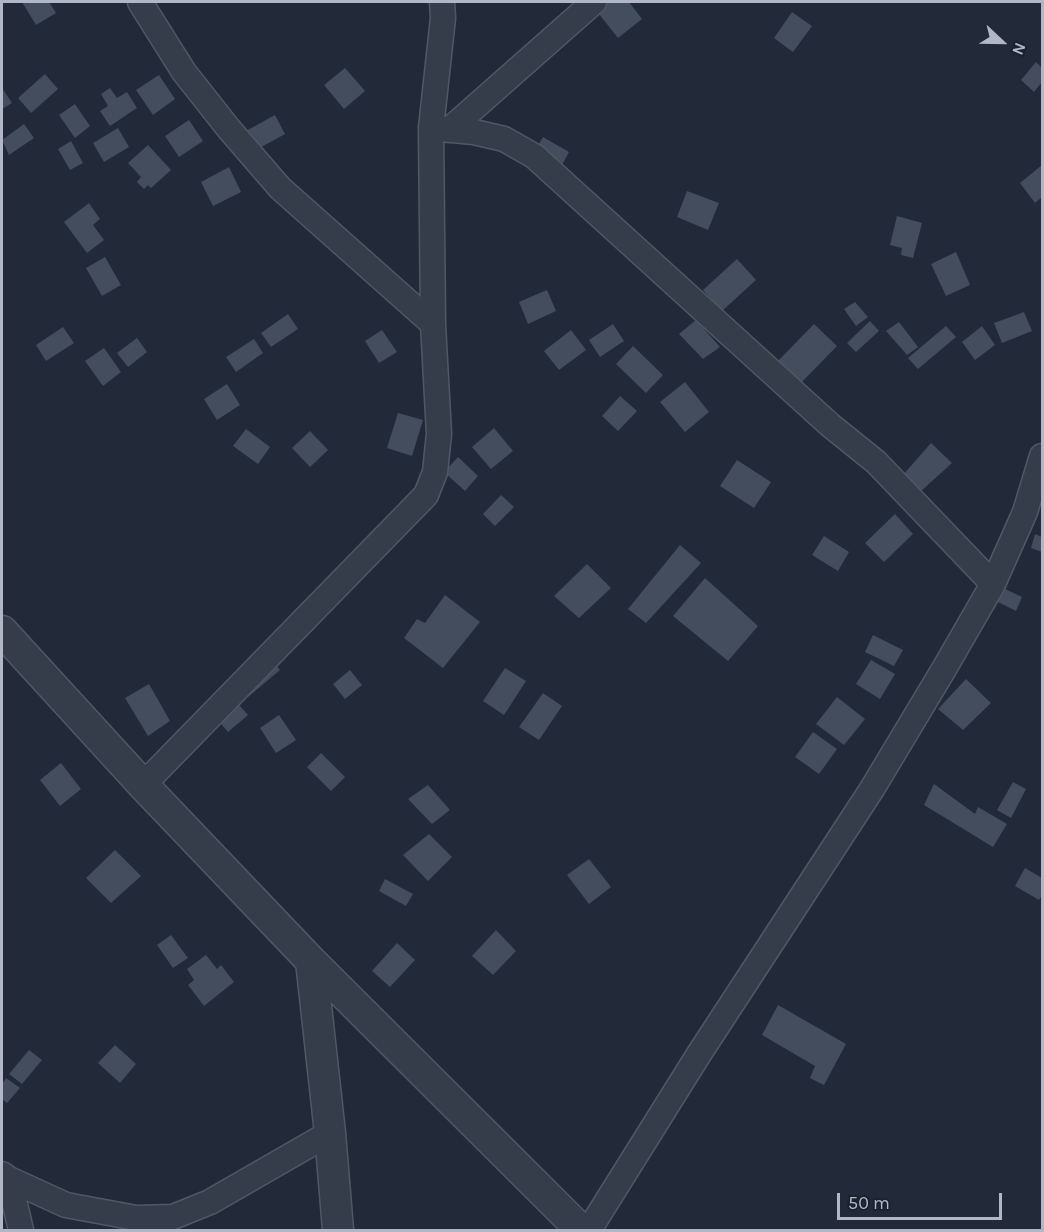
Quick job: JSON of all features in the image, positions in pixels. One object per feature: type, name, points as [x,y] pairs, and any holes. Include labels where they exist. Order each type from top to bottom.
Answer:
[{"type":"street","points":[[140,2],[184,72],[280,189],[433,324]]},
{"type":"street","points":[[143,785],[426,495],[435,472],[439,434],[433,324],[442,2]]},
{"type":"street","points":[[440,129],[594,2]]},
{"type":"street","points":[[440,129],[474,132],[504,139],[534,156],[830,425],[876,462],[993,584]]},
{"type":"street","points":[[589,1230],[699,1054],[872,789],[993,584],[1025,512],[1042,456]]},
{"type":"street","points":[[2,631],[143,785],[311,961],[581,1230]]},
{"type":"street","points":[[311,961],[338,1230]]},
{"type":"street","points":[[5,1177],[66,1205],[135,1218],[173,1217],[210,1202],[330,1133]]},
{"type":"street","points":[[5,1177],[21,1230]]},
{"type":"building","points":[[22,2],[49,2],[56,13],[36,25]]},
{"type":"building","points":[[604,2],[629,2],[642,19],[618,38],[595,9]]},
{"type":"building","points":[[792,12],[812,26],[793,52],[774,38]]},
{"type":"building","points":[[1036,62],[1042,68],[1042,82],[1034,92],[1021,80]]},
{"type":"building","points":[[345,68],[365,91],[344,109],[324,85]]},
{"type":"building","points":[[45,74],[58,89],[31,113],[18,98]]},
{"type":"building","points":[[159,75],[175,99],[153,115],[136,90]]},
{"type":"building","points":[[2,88],[12,103],[2,109]]},
{"type":"building","points":[[110,88],[117,98],[127,92],[137,108],[110,126],[100,111],[108,106],[101,94]]},
{"type":"building","points":[[75,104],[90,126],[75,138],[59,115]]},
{"type":"building","points":[[275,115],[285,134],[256,150],[246,131]]},
{"type":"building","points":[[189,120],[203,141],[179,157],[165,136]]},
{"type":"building","points":[[24,124],[34,138],[9,155],[2,140]]},
{"type":"building","points":[[118,128],[129,147],[104,162],[93,143]]},
{"type":"building","points":[[543,137],[569,152],[560,169],[533,154]]},
{"type":"building","points":[[71,141],[83,163],[70,170],[58,149]]},
{"type":"building","points":[[148,145],[171,170],[151,188],[148,185],[144,189],[137,182],[141,177],[128,163]]},
{"type":"building","points":[[1042,165],[1042,197],[1035,203],[1020,183]]},
{"type":"building","points":[[229,167],[241,192],[213,206],[201,182]]},
{"type":"building","points":[[687,191],[719,203],[708,230],[677,217]]},
{"type":"building","points":[[89,203],[100,219],[93,225],[104,240],[87,253],[64,222]]},
{"type":"building","points":[[897,216],[922,223],[913,258],[901,255],[902,248],[890,245]]},
{"type":"building","points":[[956,252],[970,285],[946,296],[931,264]]},
{"type":"building","points":[[105,257],[121,285],[102,296],[86,268]]},
{"type":"building","points":[[737,259],[756,280],[722,311],[703,290]]},
{"type":"building","points":[[547,290],[556,311],[528,324],[519,302]]},
{"type":"building","points":[[855,302],[868,317],[856,326],[844,309]]},
{"type":"building","points":[[1024,312],[1032,331],[1002,343],[994,323]]},
{"type":"building","points":[[288,314],[298,329],[271,347],[261,333]]},
{"type":"building","points":[[696,320],[720,347],[703,359],[679,334]]},
{"type":"building","points":[[870,321],[879,331],[856,352],[847,343]]},
{"type":"building","points":[[899,322],[918,347],[907,355],[886,331]]},
{"type":"building","points":[[613,324],[624,341],[600,357],[589,340]]},
{"type":"building","points":[[814,324],[837,346],[800,384],[777,362]]},
{"type":"building","points":[[946,326],[956,337],[918,369],[908,358]]},
{"type":"building","points":[[982,326],[995,345],[975,360],[962,342]]},
{"type":"building","points":[[63,327],[74,343],[46,361],[36,345]]},
{"type":"building","points":[[382,330],[397,352],[379,363],[365,341]]},
{"type":"building","points":[[571,330],[586,350],[559,370],[544,351]]},
{"type":"building","points":[[137,338],[147,352],[128,367],[117,353]]},
{"type":"building","points":[[254,339],[263,353],[236,372],[226,357]]},
{"type":"building","points":[[633,346],[663,375],[646,393],[616,364]]},
{"type":"building","points":[[104,348],[121,372],[103,386],[85,361]]},
{"type":"building","points":[[685,382],[709,412],[685,432],[660,402]]},
{"type":"building","points":[[227,384],[240,405],[217,420],[204,399]]},
{"type":"building","points":[[620,396],[637,411],[618,431],[602,416]]},
{"type":"building","points":[[398,413],[423,420],[412,456],[387,448]]},
{"type":"building","points":[[494,428],[513,451],[491,469],[472,447]]},
{"type":"building","points":[[246,429],[270,447],[258,464],[233,446]]},
{"type":"building","points":[[310,431],[328,450],[310,467],[292,448]]},
{"type":"building","points":[[931,443],[952,463],[920,492],[903,475]]},
{"type":"building","points":[[458,457],[478,476],[465,491],[444,472]]},
{"type":"building","points":[[737,460],[771,482],[754,508],[720,486]]},
{"type":"building","points":[[501,495],[514,507],[495,526],[483,514]]},
{"type":"building","points":[[895,514],[913,534],[884,562],[865,543]]},
{"type":"building","points":[[1035,534],[1042,537],[1042,552],[1031,548]]},
{"type":"building","points":[[824,536],[849,552],[838,571],[812,555]]},
{"type":"building","points":[[680,545],[701,563],[646,623],[628,609]]},
{"type":"building","points":[[587,564],[611,588],[579,618],[554,596]]},
{"type":"building","points":[[705,578],[758,626],[728,661],[673,616]]},
{"type":"building","points":[[1003,588],[1022,597],[1016,611],[998,602]]},
{"type":"building","points":[[445,595],[480,622],[443,668],[404,638],[417,619],[425,623]]},
{"type":"building","points":[[873,635],[903,650],[894,666],[865,652]]},
{"type":"building","points":[[266,653],[280,670],[248,697],[236,683]]},
{"type":"building","points":[[871,660],[895,674],[880,699],[856,684]]},
{"type":"building","points":[[505,668],[526,681],[504,715],[483,701]]},
{"type":"building","points":[[350,670],[362,685],[345,699],[333,684]]},
{"type":"building","points":[[966,679],[991,703],[963,730],[938,709]]},
{"type":"building","points":[[149,684],[170,721],[148,736],[125,698]]},
{"type":"building","points":[[543,693],[562,706],[539,740],[519,727]]},
{"type":"building","points":[[837,697],[865,719],[844,745],[816,724]]},
{"type":"building","points":[[233,698],[248,715],[228,732],[215,717]]},
{"type":"building","points":[[279,715],[296,740],[276,753],[260,728]]},
{"type":"building","points":[[813,732],[837,749],[819,774],[795,757]]},
{"type":"building","points":[[321,753],[345,777],[331,791],[307,767]]},
{"type":"building","points":[[61,763],[81,789],[60,806],[40,780]]},
{"type":"building","points":[[1013,782],[1026,789],[1011,818],[997,810]]},
{"type":"building","points":[[934,784],[975,814],[978,807],[1007,824],[993,847],[924,805]]},
{"type":"building","points":[[428,785],[450,810],[432,824],[408,799]]},
{"type":"building","points":[[429,834],[452,857],[428,881],[403,855]]},
{"type":"building","points":[[115,850],[141,876],[111,903],[86,878]]},
{"type":"building","points":[[589,859],[611,887],[589,904],[567,875]]},
{"type":"building","points":[[1025,868],[1042,878],[1042,895],[1039,900],[1015,886]]},
{"type":"building","points":[[385,879],[413,894],[406,906],[379,891]]},
{"type":"building","points":[[496,930],[516,951],[493,975],[472,956]]},
{"type":"building","points":[[171,935],[188,958],[173,968],[157,945]]},
{"type":"building","points":[[397,943],[415,960],[390,987],[372,971]]},
{"type":"building","points":[[206,955],[217,969],[221,965],[234,982],[204,1006],[188,985],[194,980],[187,969]]},
{"type":"building","points":[[778,1005],[846,1044],[824,1085],[810,1078],[815,1066],[762,1035]]},
{"type":"building","points":[[115,1045],[136,1064],[120,1083],[98,1063]]},
{"type":"building","points":[[29,1050],[42,1060],[22,1084],[9,1074]]},
{"type":"building","points":[[6,1078],[20,1088],[7,1103],[2,1099],[2,1084]]}]
